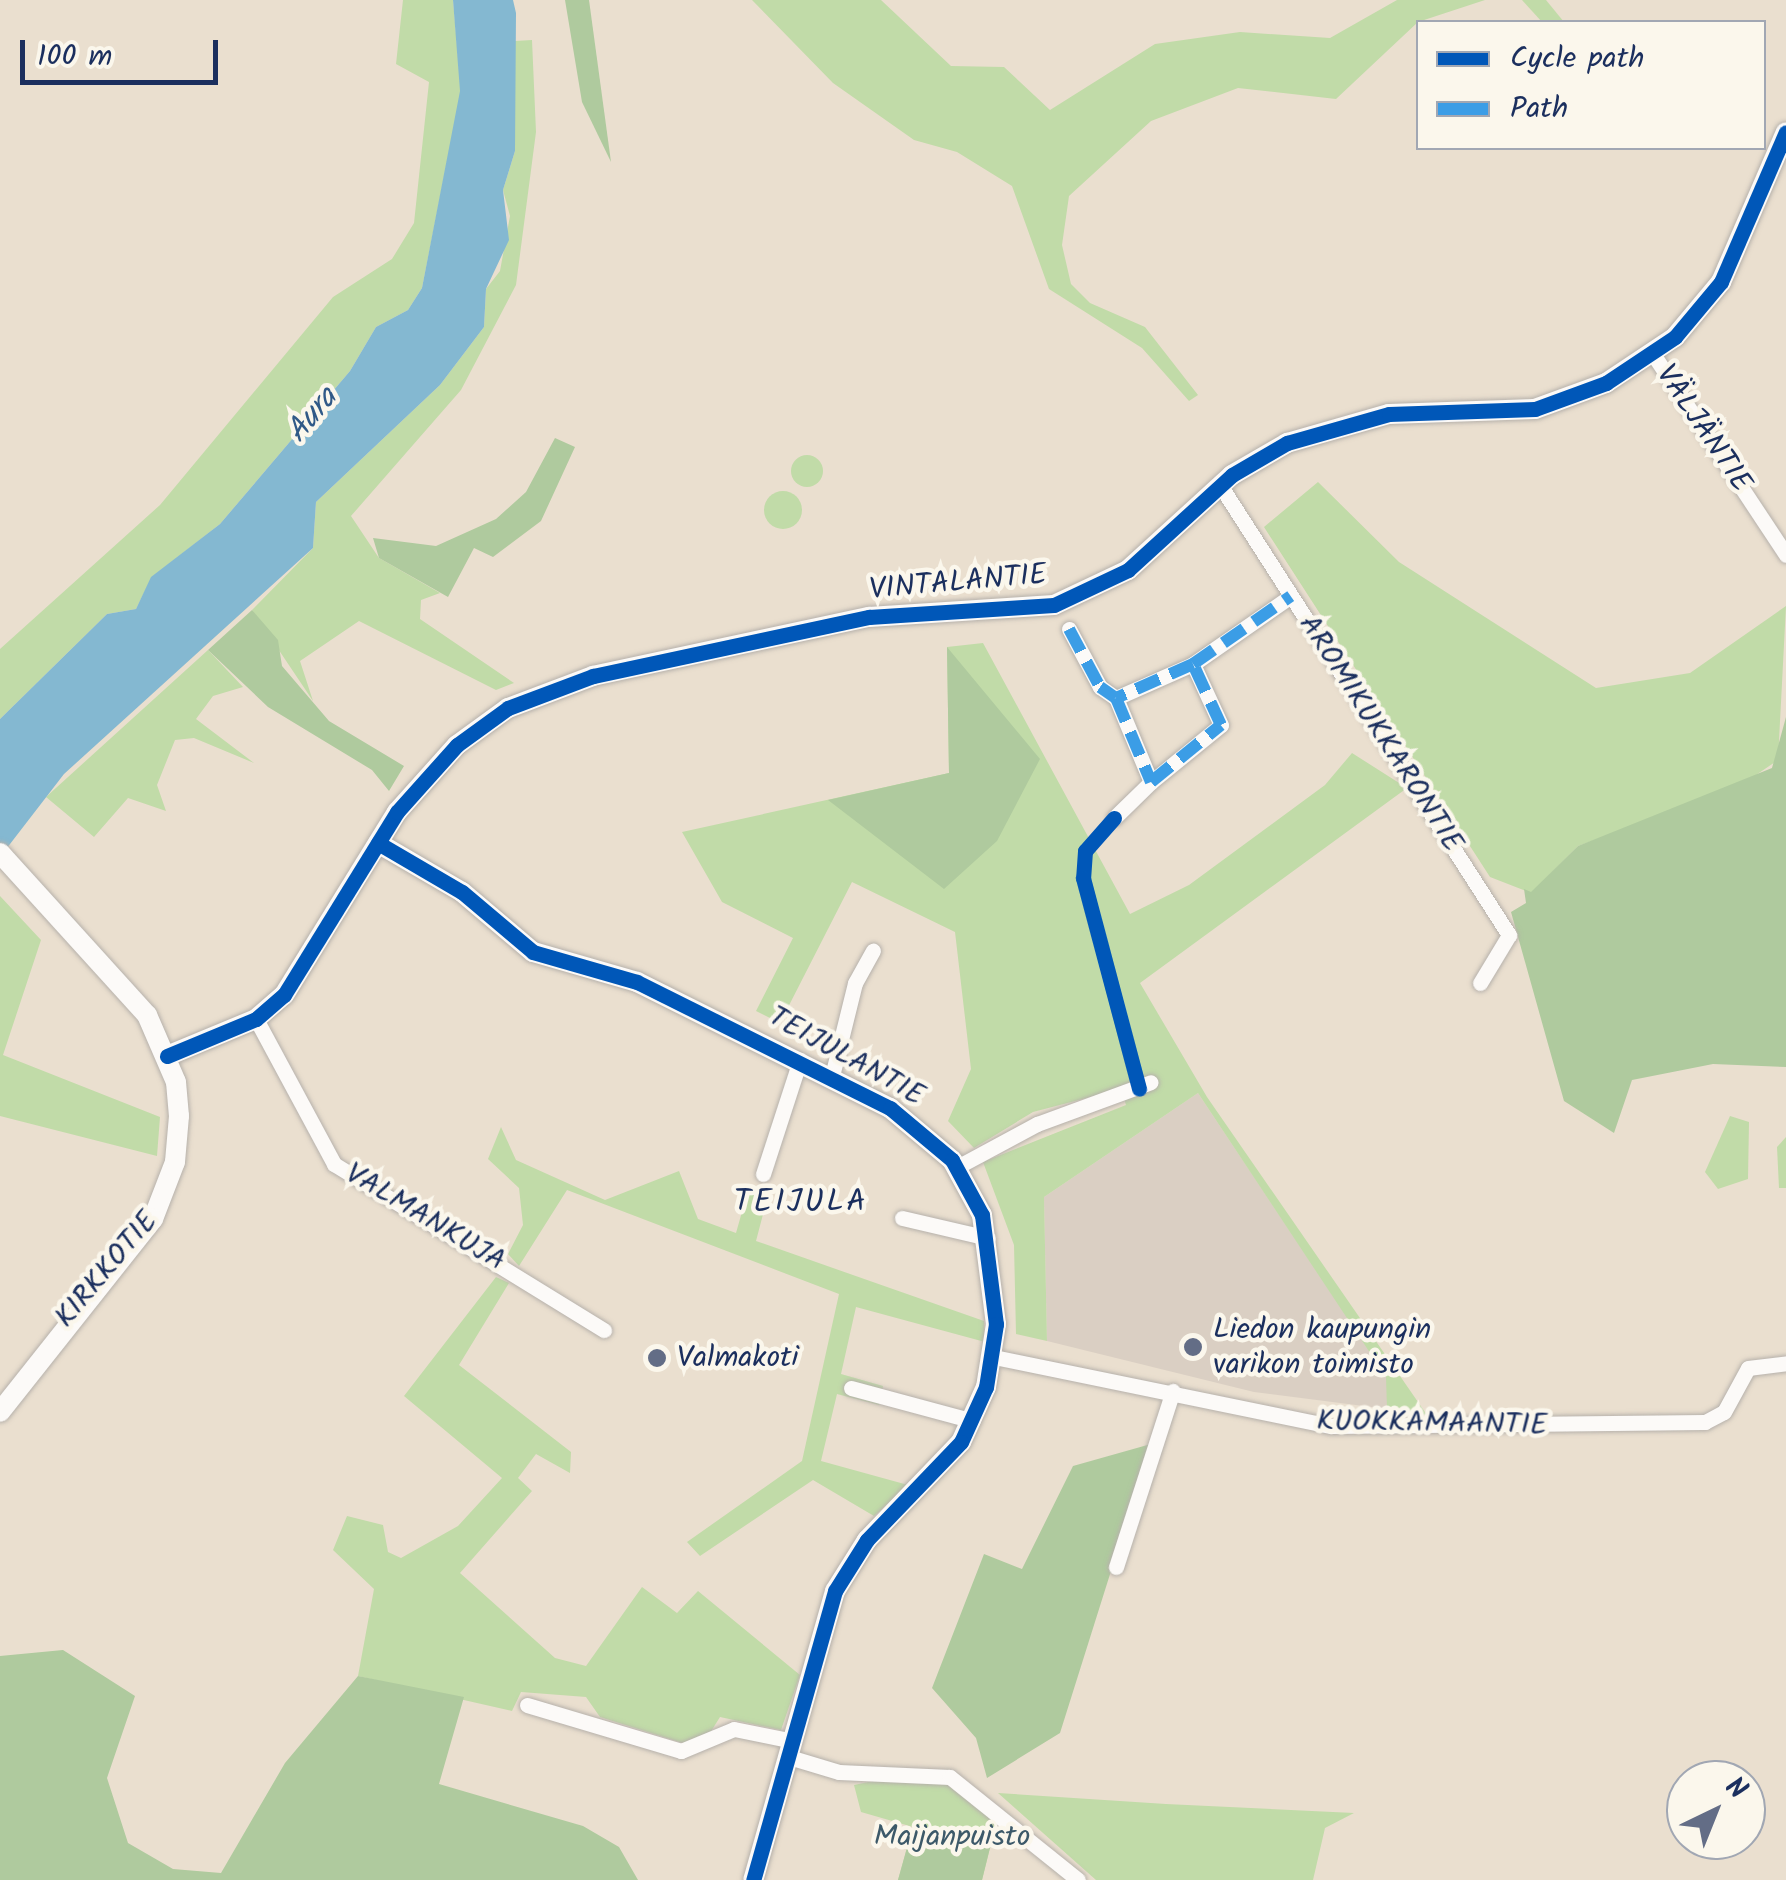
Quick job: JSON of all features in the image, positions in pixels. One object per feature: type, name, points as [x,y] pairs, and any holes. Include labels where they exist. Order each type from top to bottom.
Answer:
[{"type":"street","name":"VINTALANTIE","points":[[167,1056],[256,1019],[308,963],[378,843],[457,745],[535,695],[878,616],[1054,605],[1128,570],[1220,486],[1322,430],[1389,414],[1535,409],[1653,354],[1737,256],[1786,132]]},
{"type":"street","name":"VÄLJÄNTIE","points":[[1653,354],[1786,555]]},
{"type":"street","name":"AROMIKUKKARONTIE","points":[[1220,486],[1509,935],[1480,983]]},
{"type":"street","points":[[1116,698],[1193,664],[1290,596]]},
{"type":"street","points":[[1068,629],[1100,687],[1116,698],[1150,782]]},
{"type":"street","points":[[1114,818],[1150,782],[1221,725],[1193,664]]},
{"type":"street","name":"TEIJULANTIE","points":[[378,843],[462,892],[532,952],[637,982],[800,1060],[922,1130],[964,1163],[988,1238],[994,1357],[973,1421],[834,1591],[752,1880]]},
{"type":"street","points":[[0,853],[117,977],[167,1056]]},
{"type":"street","points":[[832,1076],[855,983],[873,951]]},
{"type":"street","name":"VALMANKUJA","points":[[256,1019],[334,1164],[604,1330]]},
{"type":"street","name":"KIRKKOTIE","points":[[0,1412],[164,1199],[179,1116],[167,1056]]},
{"type":"street","points":[[763,1174],[800,1060]]},
{"type":"street","points":[[964,1163],[1151,1082]]},
{"type":"street","points":[[902,1218],[988,1238]]},
{"type":"street","name":"KUOKKAMAANTIE","points":[[994,1357],[1331,1426],[1705,1422],[1724,1412],[1748,1368],[1786,1363]]},
{"type":"street","points":[[851,1388],[973,1421]]},
{"type":"street","points":[[1116,1567],[1173,1391]]},
{"type":"street","points":[[527,1705],[681,1751],[734,1729],[791,1749],[839,1772],[950,1777],[1078,1880]]},
{"type":"shaded area","points":[[1198,1093],[1387,1377],[1387,1409],[1254,1392],[1047,1341],[1044,1197]]},
{"type":"green space","points":[[403,0],[453,0],[461,91],[422,288],[408,310],[376,327],[350,371],[220,524],[152,577],[136,609],[107,614],[0,719],[0,649],[160,505],[333,297],[392,259],[414,223],[429,82],[396,64]]},
{"type":"green space","points":[[565,0],[589,0],[611,162],[582,102]]},
{"type":"green space","points":[[752,0],[881,0],[951,66],[1004,67],[1050,110],[1155,44],[1240,32],[1330,38],[1397,0],[1485,0],[1416,20],[1336,99],[1238,88],[1151,121],[1069,196],[1062,245],[1071,284],[1090,303],[1145,327],[1198,395],[1189,401],[1142,348],[1049,289],[1012,186],[957,152],[914,140],[833,83]]},
{"type":"green space","points":[[1522,0],[1546,0],[1562,20],[1540,20]]},
{"type":"green space","points":[[532,40],[536,132],[516,285],[461,390],[351,516],[379,558],[440,593],[421,600],[420,619],[514,683],[496,690],[359,621],[300,661],[313,701],[252,610],[313,548],[316,502],[440,385],[484,327],[486,289],[500,271],[510,216],[503,190],[515,151],[515,41]]},
{"type":"green space","points":[[555,438],[575,447],[541,521],[493,557],[474,548],[448,597],[379,558],[373,538],[436,546],[496,519],[526,492]]},
{"type":"green space","points":[[807,455],[818,460],[823,471],[818,482],[807,487],[796,482],[791,471],[796,460]]},
{"type":"green space","points":[[1318,482],[1399,562],[1596,688],[1690,673],[1786,606],[1778,760],[1737,788],[1578,846],[1531,893],[1490,877],[1264,527]]},
{"type":"green space","points":[[783,491],[796,497],[802,510],[796,523],[783,529],[770,523],[764,510],[770,497]]},
{"type":"green space","points":[[252,610],[278,640],[282,666],[329,721],[404,766],[389,791],[372,770],[268,707],[208,650]]},
{"type":"green space","points":[[983,643],[1130,914],[1189,885],[1325,785],[1352,753],[1407,788],[1140,983],[1207,1097],[1427,1415],[1387,1409],[1386,1377],[1198,1093],[1044,1197],[1047,1341],[1016,1334],[1014,1245],[983,1162],[1126,1105],[1121,1089],[1033,1112],[974,1148],[948,1121],[971,1069],[955,932],[852,882],[780,1023],[756,1011],[793,938],[722,902],[682,832],[949,773],[947,647]]},
{"type":"green space","points":[[947,647],[1040,759],[997,841],[944,889],[828,800],[949,773]]},
{"type":"green space","points":[[208,650],[243,687],[213,696],[196,719],[254,763],[194,738],[175,740],[157,785],[166,811],[128,798],[94,837],[46,797]]},
{"type":"green space","points":[[1786,717],[1786,1067],[1713,1064],[1632,1080],[1614,1133],[1564,1101],[1511,912],[1526,903],[1524,889],[1531,892],[1578,846],[1772,768]]},
{"type":"green space","points":[[0,896],[41,940],[3,1055],[160,1117],[157,1156],[0,1116]]},
{"type":"green space","points":[[1730,1116],[1749,1122],[1748,1179],[1718,1189],[1705,1172]]},
{"type":"green space","points":[[501,1127],[516,1160],[605,1200],[679,1171],[698,1219],[736,1233],[749,1187],[767,1199],[756,1241],[984,1321],[985,1342],[856,1307],[841,1374],[883,1386],[879,1405],[837,1394],[821,1461],[908,1485],[874,1516],[813,1480],[700,1556],[687,1542],[802,1461],[839,1294],[567,1190],[519,1266],[508,1254],[523,1225],[519,1188],[488,1159]]},
{"type":"green space","points":[[1786,1137],[1786,1188],[1779,1188],[1777,1147]]},
{"type":"green space","points":[[496,1277],[509,1283],[459,1365],[571,1452],[570,1473],[536,1454],[518,1478],[532,1491],[460,1573],[555,1658],[586,1666],[642,1587],[677,1613],[698,1591],[800,1675],[781,1730],[720,1717],[705,1741],[689,1745],[600,1717],[586,1697],[521,1692],[512,1711],[358,1676],[374,1589],[333,1550],[347,1516],[383,1525],[388,1552],[401,1558],[458,1526],[502,1478],[404,1396]]},
{"type":"green space","points":[[1151,1444],[1060,1733],[987,1778],[976,1738],[932,1688],[984,1554],[1022,1569],[1073,1466]]},
{"type":"green space","points":[[63,1650],[135,1696],[107,1778],[128,1843],[173,1869],[221,1873],[285,1763],[358,1676],[464,1697],[439,1784],[583,1826],[619,1847],[638,1880],[0,1880],[0,1656]]},
{"type":"green space","name":"Maijanpuisto","points":[[897,1776],[957,1787],[996,1823],[982,1880],[898,1880],[913,1827],[861,1812],[854,1785]]},
{"type":"green space","points":[[998,1793],[1354,1813],[1325,1828],[1313,1880],[1096,1880]]},
{"type":"green space","points":[[913,1826],[991,1844],[982,1880],[898,1880]]},
{"type":"water","name":"Aura","points":[[453,0],[513,0],[516,13],[515,151],[503,190],[509,240],[486,289],[484,327],[440,385],[316,502],[313,548],[64,774],[0,857],[0,719],[107,614],[136,609],[151,577],[220,524],[350,371],[376,327],[408,310],[422,288],[460,91]]},
{"type":"marked path","points":[[1193,664],[1116,698],[1151,782],[1221,725],[1193,664],[1291,596]]},
{"type":"marked path","points":[[1069,629],[1100,687],[1116,698]]},
{"type":"cycle path","points":[[167,1056],[256,1019],[284,995],[397,812],[457,745],[508,708],[593,676],[869,617],[1054,605],[1128,570],[1232,475],[1287,443],[1389,414],[1535,409],[1606,383],[1675,337],[1721,282],[1786,132]]},
{"type":"cycle path","points":[[1114,818],[1085,851],[1083,878],[1139,1089]]},
{"type":"cycle path","points":[[378,843],[462,892],[533,952],[637,982],[890,1108],[952,1160],[982,1215],[996,1324],[986,1387],[961,1442],[867,1540],[835,1591],[753,1880]]},
{"type":"place","name":"Liedon kaupungin varikon toimisto","points":[[1193,1347]]},
{"type":"place","name":"Valmakoti","points":[[657,1358]]},
{"type":"district","name":"TEIJULA","points":[[801,1203]]}]
